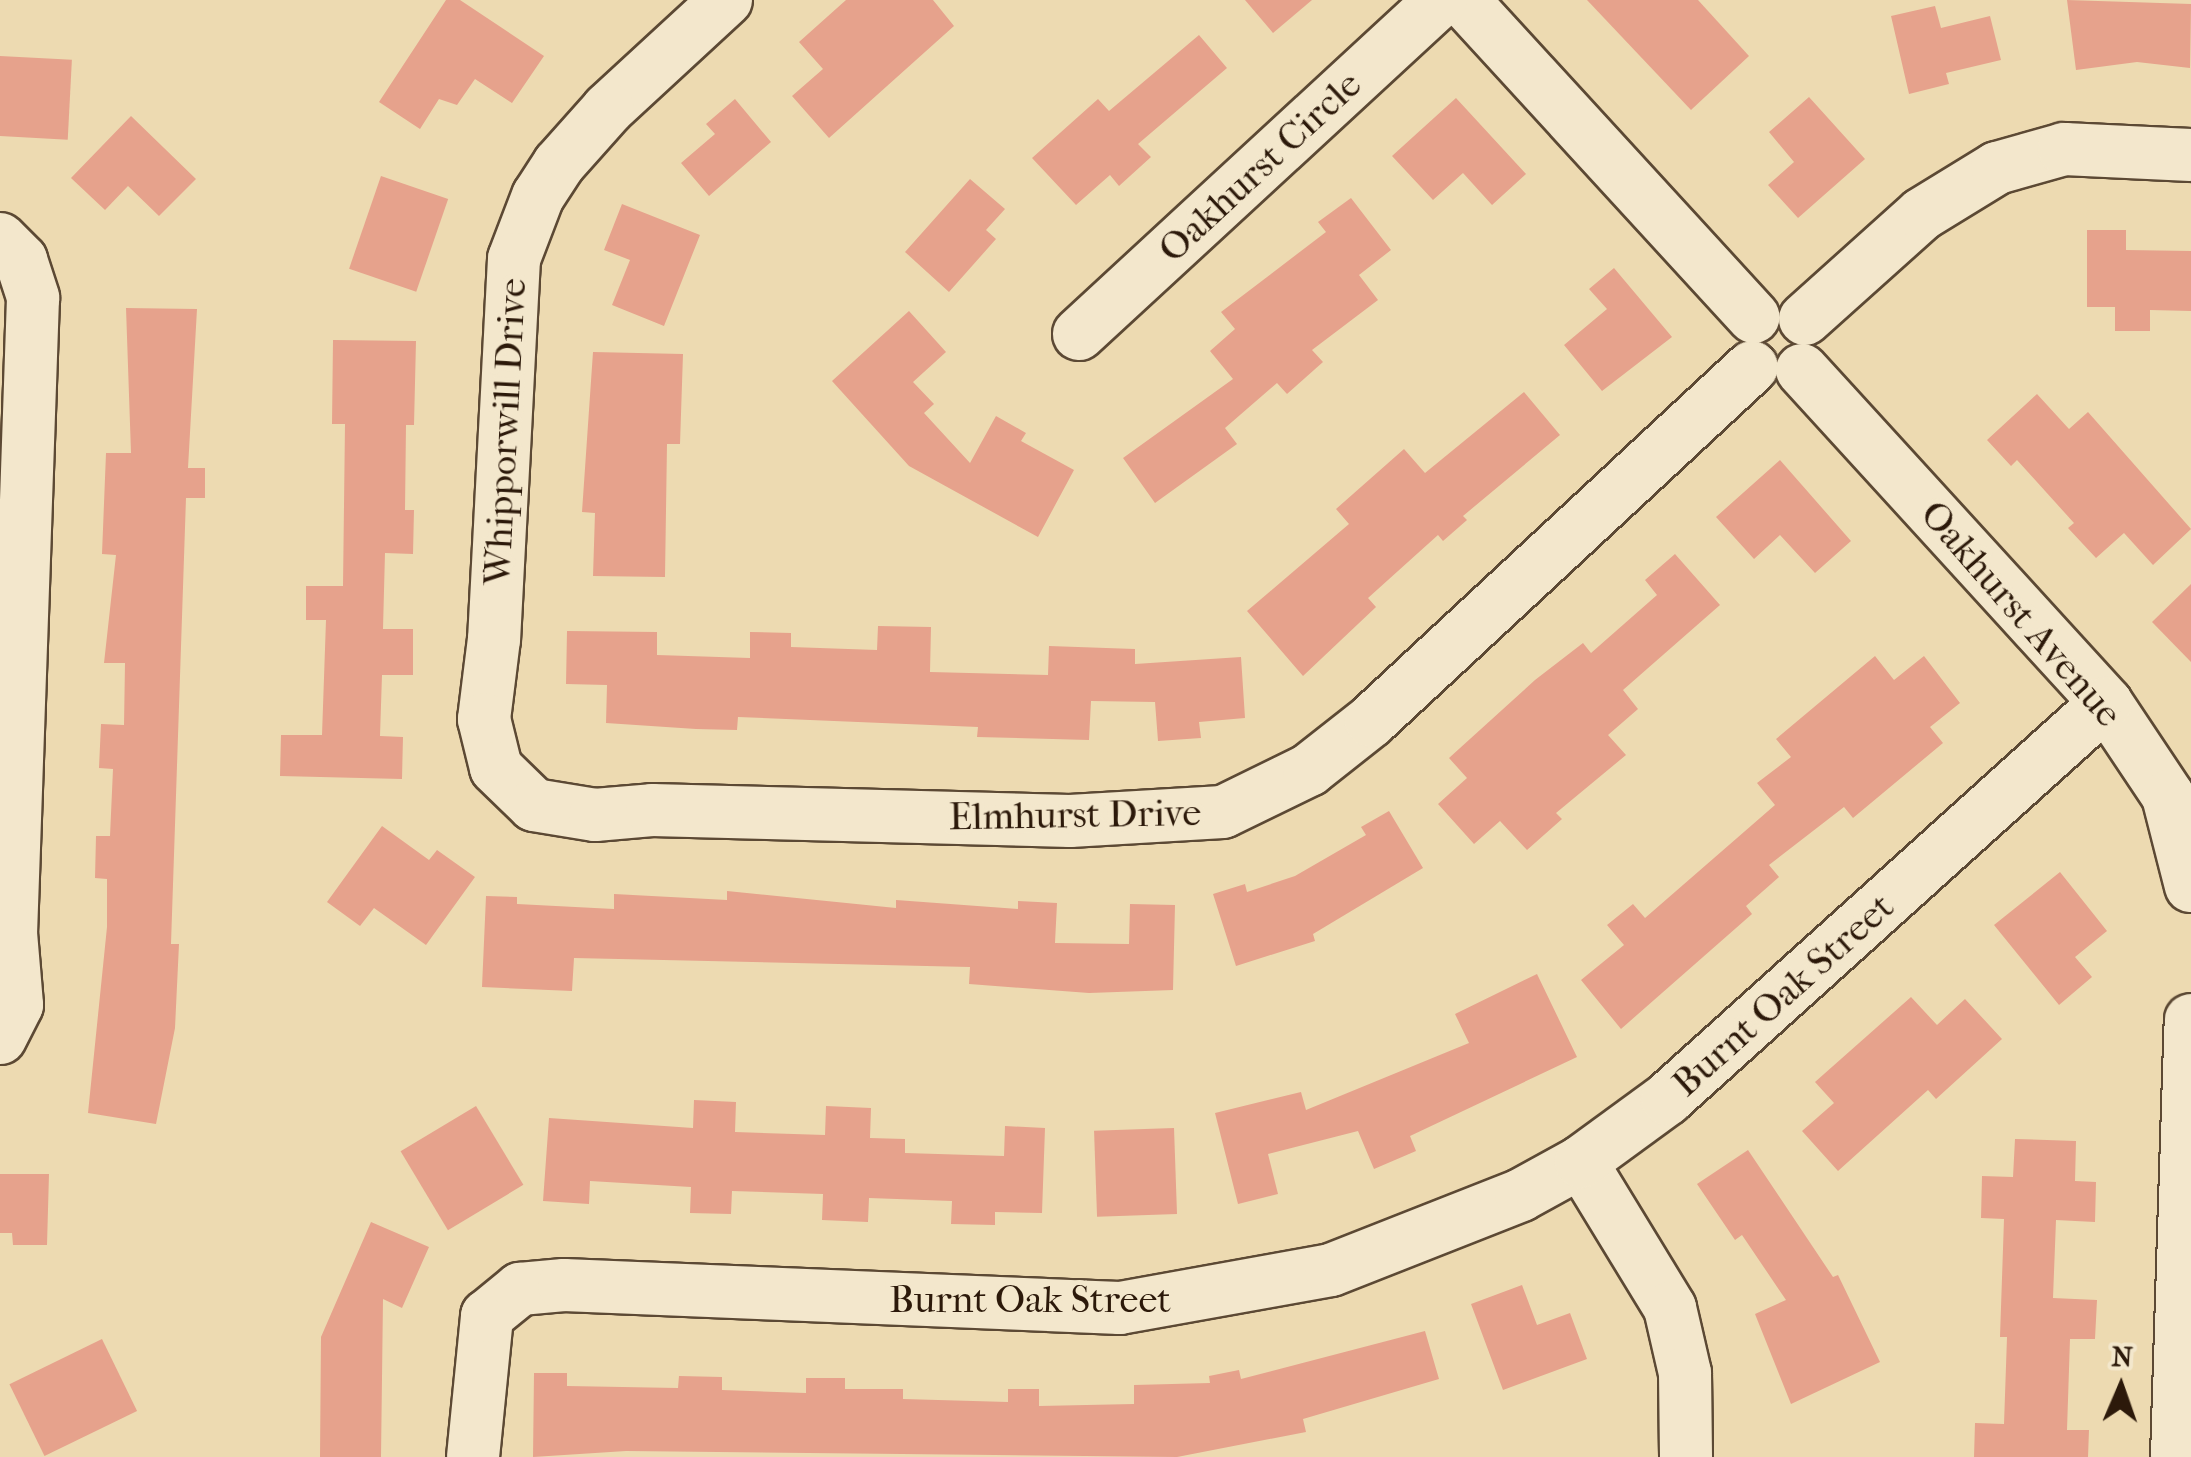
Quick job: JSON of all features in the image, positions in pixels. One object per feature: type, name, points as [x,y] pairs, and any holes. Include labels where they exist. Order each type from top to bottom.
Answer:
[{"type":"street","name":"Whipporwill Drive","points":[[534,805],[496,768],[484,719],[494,639],[514,259],[538,196],[559,164],[608,109],[726,0]]},
{"type":"street","name":"Oakhurst Circle","points":[[1079,334],[1441,0]]},
{"type":"street","name":"Oakhurst Avenue","points":[[1463,0],[2106,703],[2168,796],[2191,886]]},
{"type":"street","name":"Elmhurst Drive","points":[[534,805],[561,814],[1070,822],[1224,812],[1309,770],[1371,721],[1922,214],[1997,168],[2064,149],[2191,156]]},
{"type":"street","points":[[0,239],[20,260],[33,298],[12,894],[18,1004],[0,1038]]},
{"type":"street","name":"Burnt Oak Street","points":[[473,1457],[486,1316],[520,1289],[564,1285],[1120,1308],[1192,1300],[1330,1270],[1462,1222],[1581,1162],[1666,1099],[2106,703]]},
{"type":"street","points":[[2176,1457],[2191,1020]]},
{"type":"street","points":[[1581,1162],[1670,1308],[1685,1373],[1686,1457]]},
{"type":"building","points":[[446,0],[460,0],[544,56],[512,103],[475,79],[457,105],[439,99],[420,129],[379,102]]},
{"type":"building","points":[[846,0],[933,0],[954,26],[829,138],[792,96],[823,69],[799,42]]},
{"type":"building","points":[[1245,0],[1312,0],[1273,33]]},
{"type":"building","points":[[1587,0],[1698,0],[1749,56],[1691,110]]},
{"type":"building","points":[[2067,0],[2191,4],[2190,68],[2137,62],[2076,70]]},
{"type":"building","points":[[1935,6],[1941,28],[1990,16],[2001,60],[1946,73],[1949,84],[1909,94],[1891,16]]},
{"type":"building","points":[[1199,35],[1227,68],[1138,144],[1151,157],[1119,186],[1110,175],[1076,205],[1032,158],[1098,99],[1109,111]]},
{"type":"building","points":[[0,56],[72,60],[68,140],[0,136]]},
{"type":"building","points":[[1809,97],[1865,159],[1798,218],[1768,185],[1794,162],[1769,132]]},
{"type":"building","points":[[1456,98],[1526,174],[1492,205],[1463,173],[1433,200],[1392,156]]},
{"type":"building","points":[[735,99],[771,142],[709,196],[681,163],[715,134],[706,124]]},
{"type":"building","points":[[131,116],[196,179],[159,216],[128,186],[105,210],[71,178]]},
{"type":"building","points":[[381,176],[448,199],[416,292],[349,269]]},
{"type":"building","points":[[970,179],[1005,209],[986,230],[996,239],[949,292],[905,252]]},
{"type":"building","points":[[1351,198],[1391,250],[1359,275],[1378,300],[1312,350],[1323,362],[1287,394],[1277,383],[1225,428],[1237,444],[1155,503],[1123,458],[1233,379],[1210,351],[1235,329],[1221,312],[1326,232],[1318,222]]},
{"type":"building","points":[[622,204],[700,235],[664,326],[612,305],[630,260],[604,250]]},
{"type":"building","points":[[2087,230],[2126,230],[2126,250],[2191,251],[2191,311],[2150,310],[2150,331],[2115,331],[2115,307],[2087,307]]},
{"type":"building","points":[[1614,268],[1672,337],[1602,391],[1564,345],[1607,309],[1589,289]]},
{"type":"building","points":[[126,308],[197,309],[188,468],[205,468],[205,498],[186,498],[171,944],[179,944],[175,1028],[156,1124],[88,1113],[107,927],[107,879],[95,878],[96,836],[110,836],[113,769],[99,768],[101,724],[124,725],[125,663],[104,663],[116,555],[102,554],[106,453],[131,453]]},
{"type":"building","points":[[909,311],[946,352],[913,382],[934,404],[924,413],[970,463],[996,416],[1026,433],[1021,441],[1074,470],[1038,537],[909,466],[832,381]]},
{"type":"building","points":[[333,340],[416,341],[414,425],[406,425],[405,510],[414,510],[413,554],[385,553],[383,629],[413,629],[413,675],[382,675],[380,736],[403,737],[402,779],[280,776],[281,735],[322,735],[326,620],[306,620],[306,586],[343,586],[345,424],[332,424]]},
{"type":"building","points":[[593,352],[683,354],[680,444],[667,444],[665,577],[593,576],[595,513],[582,512]]},
{"type":"building","points":[[1524,392],[1560,435],[1463,516],[1467,520],[1443,541],[1438,535],[1368,598],[1376,607],[1303,676],[1247,611],[1349,524],[1336,509],[1404,449],[1425,473]]},
{"type":"building","points":[[2037,394],[2069,429],[2088,412],[2191,529],[2153,565],[2124,533],[2096,558],[2068,528],[2074,523],[2017,460],[2011,466],[1987,440]]},
{"type":"building","points":[[1780,460],[1851,541],[1815,573],[1780,535],[1754,559],[1716,517]]},
{"type":"building","points":[[1675,554],[1720,605],[1623,690],[1638,709],[1608,735],[1626,755],[1556,813],[1562,819],[1527,850],[1500,821],[1474,844],[1438,804],[1467,778],[1449,758],[1535,680],[1583,643],[1591,653],[1657,595],[1645,580]]},
{"type":"building","points":[[2191,584],[2191,662],[2152,622]]},
{"type":"building","points":[[878,626],[931,627],[930,672],[1048,675],[1049,646],[1135,649],[1135,664],[1241,657],[1245,718],[1199,722],[1201,738],[1158,741],[1155,702],[1091,701],[1089,740],[977,737],[978,727],[738,717],[737,730],[696,729],[606,723],[607,685],[566,684],[567,631],[657,632],[657,655],[750,658],[750,632],[791,633],[791,647],[877,650]]},
{"type":"building","points":[[1875,656],[1894,680],[1924,656],[1960,703],[1930,727],[1943,743],[1853,818],[1844,807],[1769,865],[1779,877],[1746,906],[1752,914],[1621,1029],[1581,980],[1624,945],[1607,925],[1633,904],[1645,918],[1775,805],[1757,783],[1791,757],[1776,739]]},
{"type":"building","points":[[1389,811],[1423,868],[1313,934],[1315,941],[1236,966],[1213,894],[1245,884],[1247,892],[1295,876],[1366,835],[1361,827]]},
{"type":"building","points":[[382,826],[429,860],[437,850],[475,877],[426,945],[374,908],[360,926],[327,902]]},
{"type":"building","points":[[2060,872],[2107,931],[2075,957],[2092,977],[2059,1005],[1994,925]]},
{"type":"building","points":[[727,891],[896,908],[896,900],[1018,909],[1018,901],[1057,903],[1055,943],[1129,944],[1130,904],[1175,905],[1173,990],[1089,993],[969,984],[970,967],[574,958],[572,991],[482,987],[486,896],[517,897],[517,904],[614,909],[614,894],[727,900]]},
{"type":"building","points":[[1537,974],[1577,1057],[1410,1136],[1416,1151],[1374,1169],[1358,1131],[1268,1154],[1278,1194],[1238,1204],[1215,1113],[1301,1092],[1306,1110],[1469,1043],[1455,1014]]},
{"type":"building","points":[[1911,997],[1937,1025],[1965,999],[2002,1039],[1936,1099],[1928,1090],[1838,1171],[1802,1131],[1834,1103],[1815,1082]]},
{"type":"building","points":[[694,1100],[736,1102],[735,1132],[825,1135],[826,1106],[871,1108],[870,1138],[905,1139],[905,1153],[1004,1156],[1005,1126],[1045,1128],[1042,1213],[995,1212],[995,1225],[951,1224],[952,1201],[869,1198],[868,1222],[822,1220],[823,1194],[732,1191],[731,1214],[690,1213],[691,1187],[590,1181],[589,1204],[543,1201],[549,1118],[693,1128]]},
{"type":"building","points":[[476,1106],[523,1185],[448,1230],[401,1151]]},
{"type":"building","points":[[1174,1128],[1177,1214],[1097,1217],[1094,1131]]},
{"type":"building","points":[[2015,1139],[2076,1141],[2075,1181],[2096,1182],[2095,1222],[2056,1220],[2053,1298],[2097,1300],[2095,1339],[2070,1339],[2067,1430],[2089,1430],[2088,1457],[1974,1457],[1975,1423],[2004,1424],[2007,1337],[2000,1337],[2004,1219],[1981,1218],[1982,1176],[2013,1177]]},
{"type":"building","points":[[1748,1150],[1833,1277],[1838,1275],[1880,1362],[1791,1404],[1755,1314],[1786,1300],[1742,1235],[1735,1240],[1697,1184]]},
{"type":"building","points":[[0,1174],[49,1174],[47,1245],[13,1245],[12,1233],[0,1233]]},
{"type":"building","points":[[371,1222],[429,1247],[402,1308],[383,1299],[381,1457],[320,1457],[321,1337]]},
{"type":"building","points":[[1522,1285],[1537,1325],[1570,1313],[1587,1359],[1503,1390],[1471,1304]]},
{"type":"building","points":[[1425,1331],[1439,1379],[1303,1419],[1306,1432],[1177,1457],[626,1451],[533,1457],[534,1373],[567,1373],[567,1386],[678,1388],[679,1376],[722,1377],[722,1390],[806,1393],[806,1378],[845,1378],[845,1389],[903,1389],[903,1399],[1008,1402],[1008,1389],[1039,1389],[1039,1406],[1134,1404],[1134,1385],[1210,1383],[1209,1376],[1239,1370],[1241,1379]]},
{"type":"building","points":[[102,1339],[137,1411],[44,1456],[9,1384]]}]
